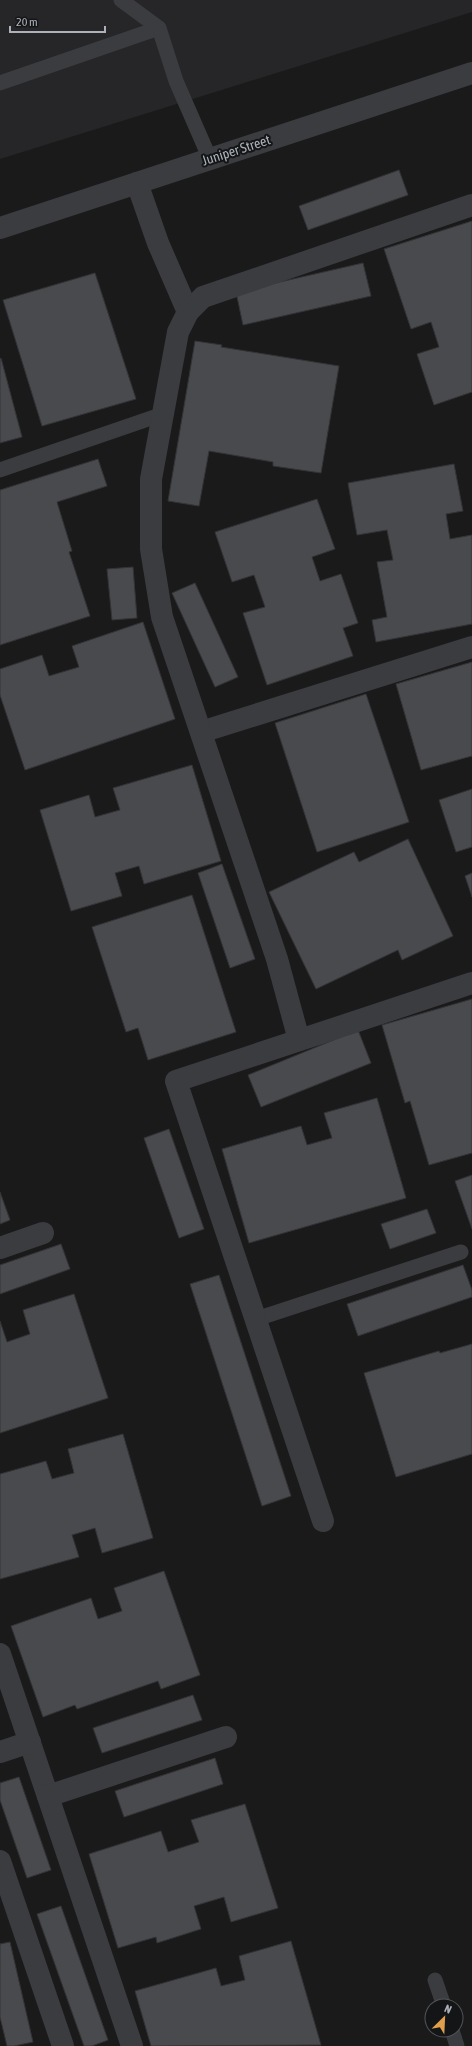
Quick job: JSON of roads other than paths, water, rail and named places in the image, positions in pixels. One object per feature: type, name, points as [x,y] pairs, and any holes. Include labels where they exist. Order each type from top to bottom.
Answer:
[{"type":"street","name":"Juniper Street","points":[[0,228],[472,73]]},
{"type":"street","points":[[137,183],[158,243],[188,312]]},
{"type":"street","points":[[299,1040],[277,959],[162,617],[152,549],[151,479],[178,332],[188,312],[203,297],[472,206]]},
{"type":"street","points":[[201,732],[472,647]]},
{"type":"street","points":[[323,1521],[176,1081],[472,983]]},
{"type":"street","points":[[0,1248],[43,1234]]},
{"type":"street","points":[[0,1654],[132,2046]]},
{"type":"street","points":[[48,1796],[226,1737]]},
{"type":"street","points":[[0,1752],[30,1742]]},
{"type":"street","points":[[0,1861],[63,2046]]},
{"type":"lane","points":[[121,0],[159,28],[176,81],[210,159]]},
{"type":"lane","points":[[0,83],[159,28]]},
{"type":"lane","points":[[0,470],[163,414]]},
{"type":"lane","points":[[256,1319],[461,1252]]},
{"type":"lane","points":[[435,1980],[441,1998]]}]
